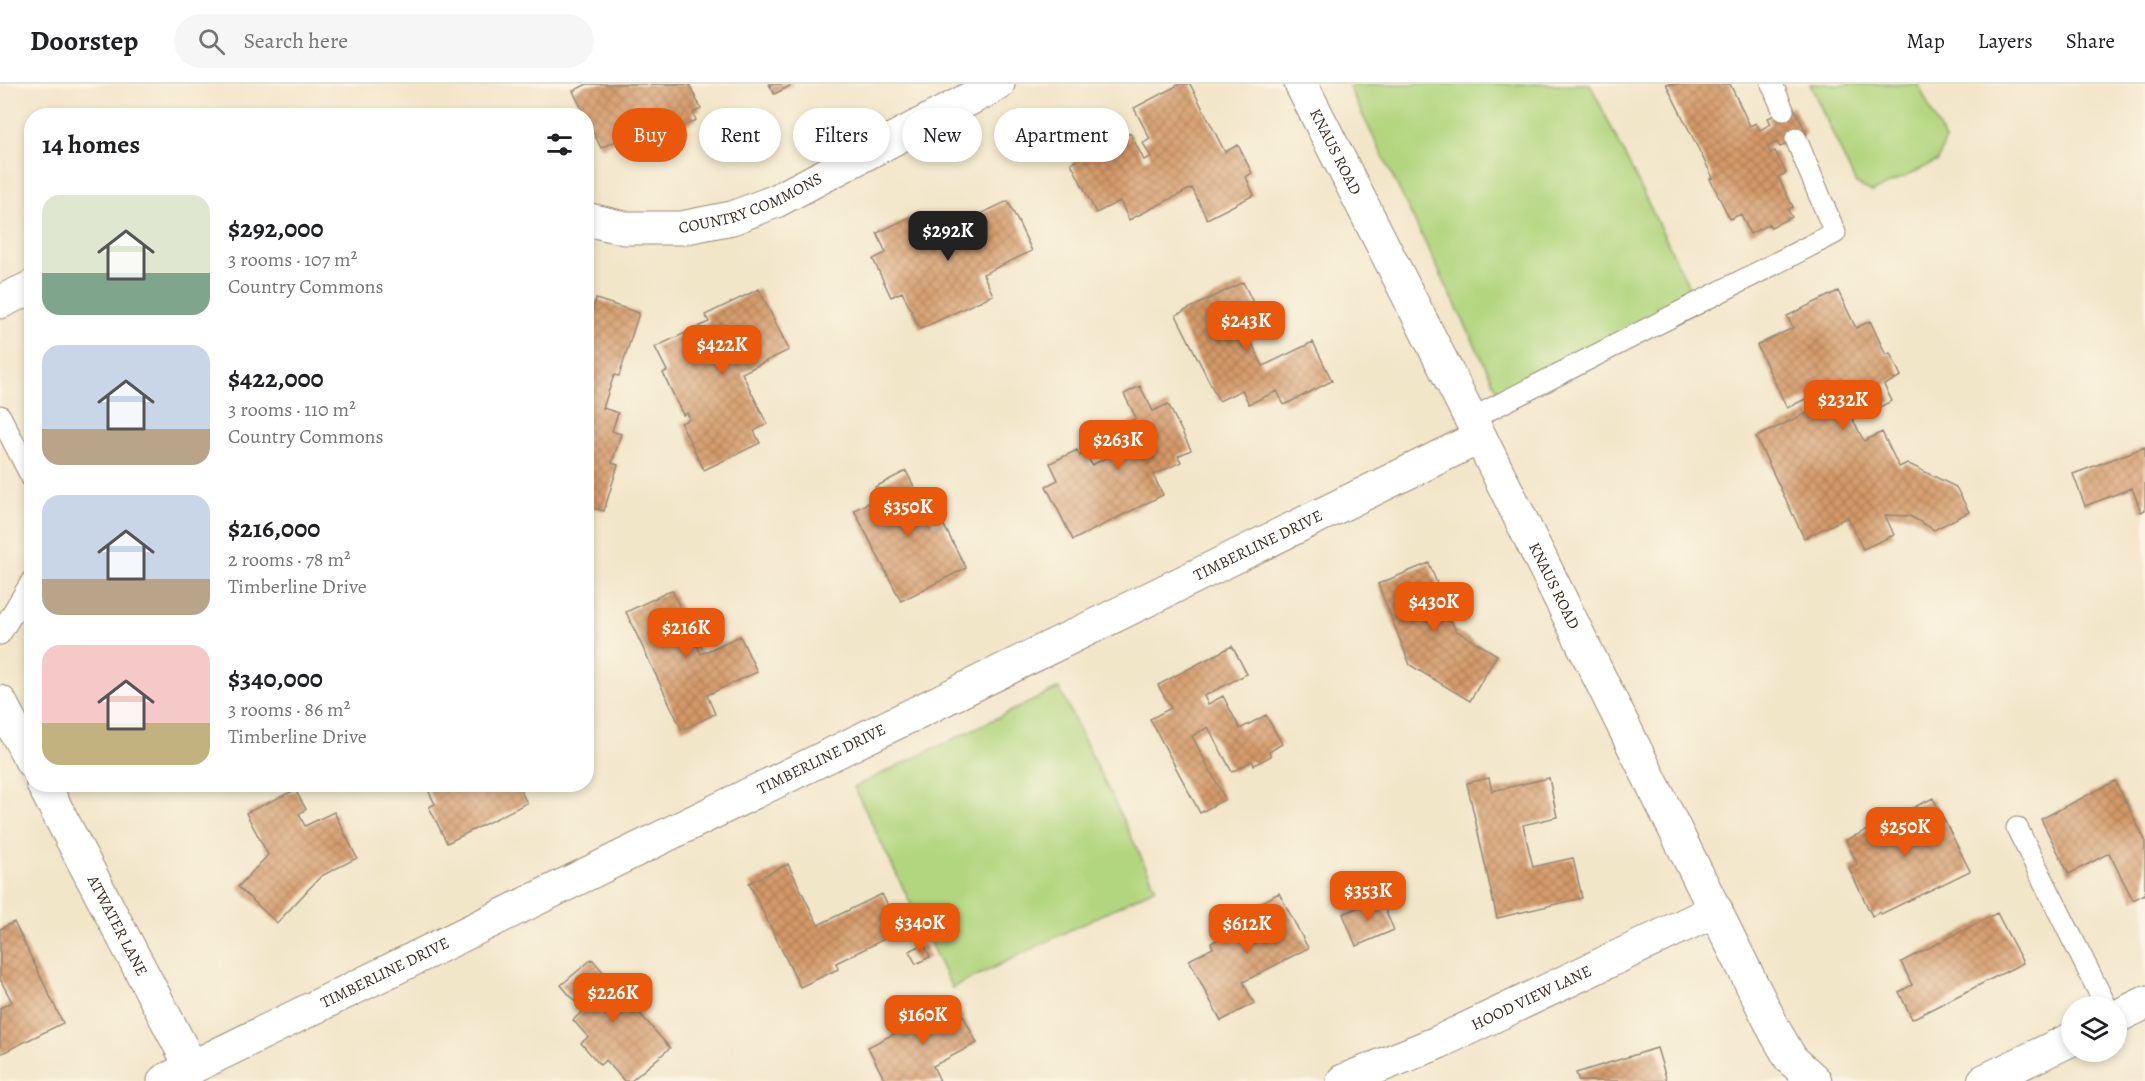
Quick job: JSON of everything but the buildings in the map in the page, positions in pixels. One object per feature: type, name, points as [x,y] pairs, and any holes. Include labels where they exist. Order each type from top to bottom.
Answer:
[{"type":"street","name":"COUNTRY COMMONS","points":[[594,221],[624,228],[681,228],[732,218],[776,201],[998,84]]},
{"type":"street","name":"KNAUS ROAD","points":[[1301,84],[1476,428],[1785,1048],[1799,1067],[1815,1081]]},
{"type":"street","points":[[0,303],[24,291]]},
{"type":"street","name":"TIMBERLINE DRIVE","points":[[178,1074],[1476,428]]},
{"type":"street","points":[[0,702],[24,747]]},
{"type":"street","name":"ATWATER LANE","points":[[47,792],[178,1074]]},
{"type":"street","name":"HOOD VIEW LANE","points":[[1343,1081],[1438,1042],[1716,910]]},
{"type":"street","points":[[2127,1012],[2145,1004]]},
{"type":"street","points":[[1984,1081],[2061,1044]]},
{"type":"lane","points":[[1772,84],[1783,110]]},
{"type":"lane","points":[[1476,428],[1835,233],[1796,140]]},
{"type":"lane","points":[[0,416],[24,462]]},
{"type":"lane","points":[[0,634],[24,594]]},
{"type":"lane","points":[[2017,828],[2101,996]]},
{"type":"green space","points":[[1355,84],[1590,84],[1700,309],[1504,404],[1349,87]]},
{"type":"green space","points":[[1810,84],[1918,84],[1945,140],[1938,161],[1872,192],[1856,184]]},
{"type":"green space","points":[[1059,688],[1156,888],[952,988],[854,787]]}]
